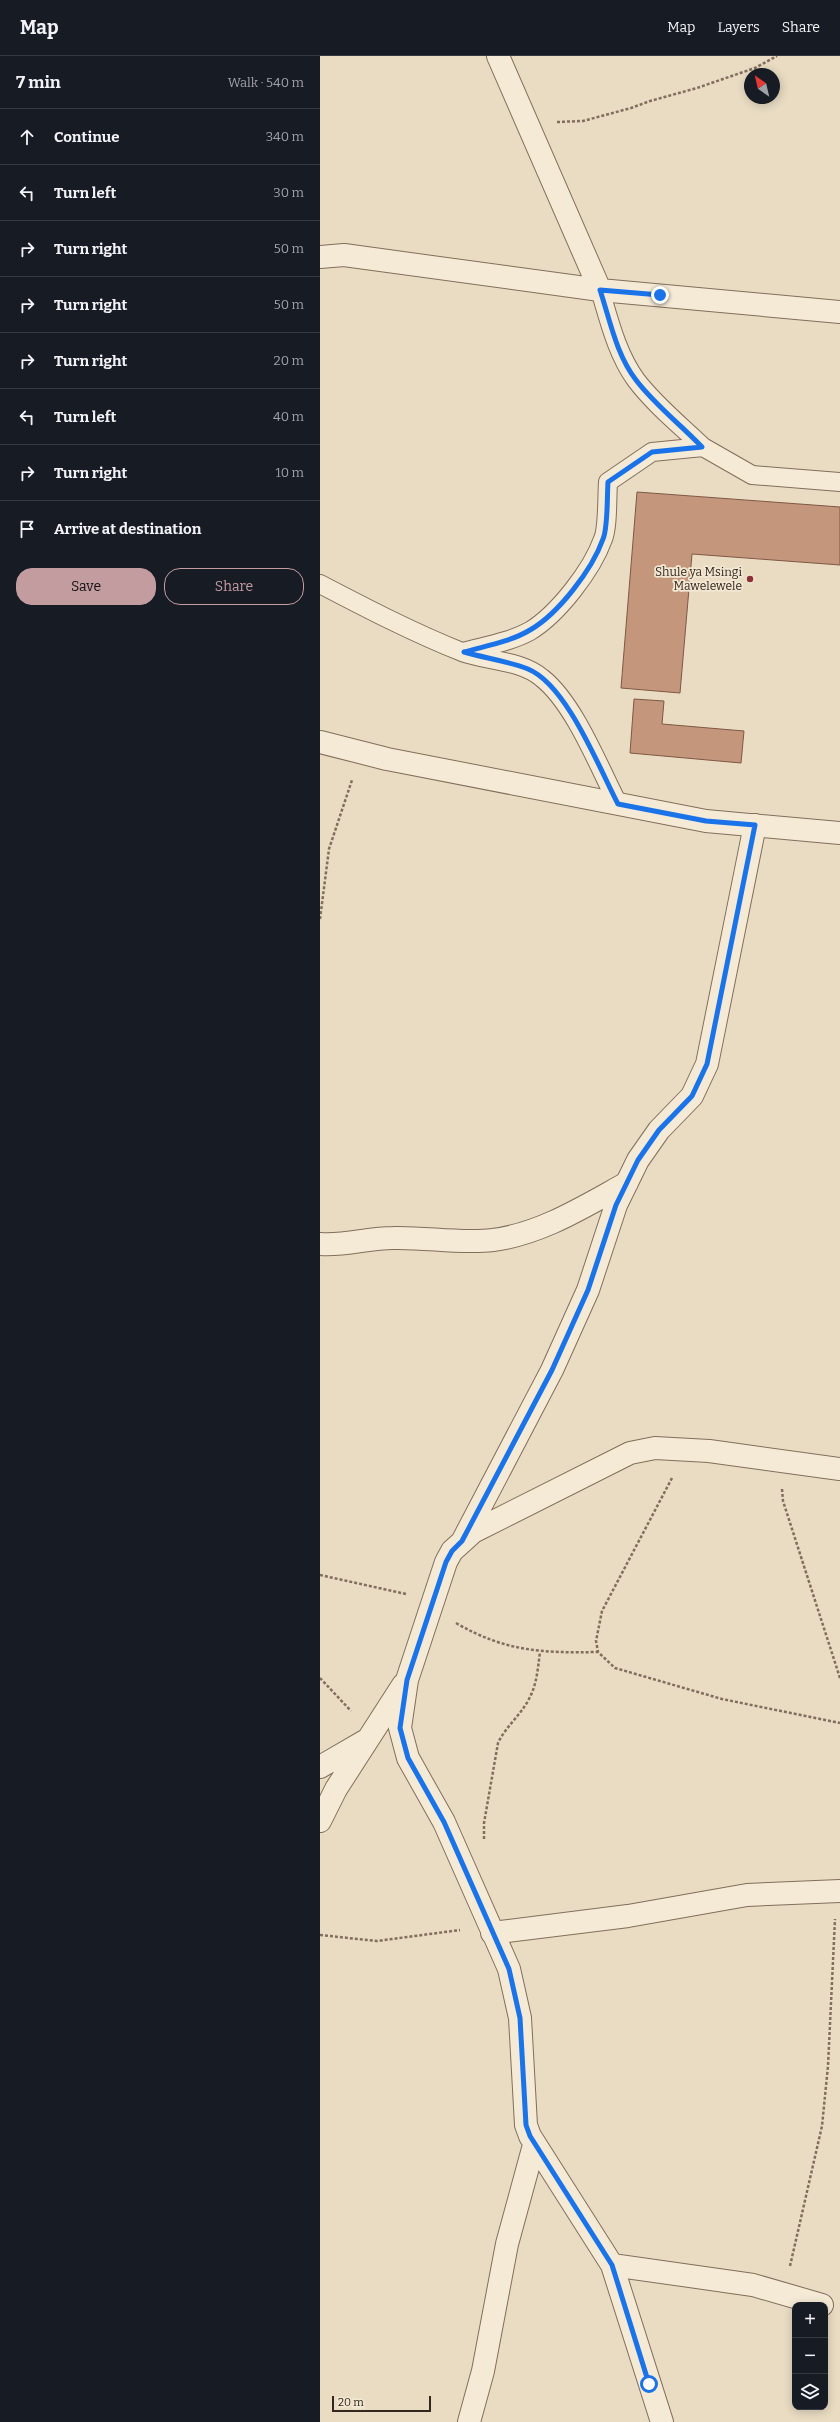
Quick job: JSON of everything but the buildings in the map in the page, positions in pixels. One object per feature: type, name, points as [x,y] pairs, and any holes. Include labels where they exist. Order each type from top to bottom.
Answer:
[{"type":"street","points":[[498,56],[529,124],[600,290]]},
{"type":"street","points":[[320,257],[344,255],[600,290],[840,312]]},
{"type":"street","points":[[320,742],[387,759],[706,821],[840,833]]},
{"type":"street","points":[[462,1541],[552,1370],[588,1290],[616,1205],[638,1160],[659,1130],[692,1096],[707,1064],[755,825]]},
{"type":"street","points":[[320,1244],[333,1245],[402,1237],[476,1241],[521,1234],[558,1219],[627,1183]]},
{"type":"street","points":[[662,2422],[612,2265],[596,2236],[534,2145],[526,2125],[520,2018],[509,1969],[444,1822],[405,1752],[400,1728],[407,1679],[446,1562],[452,1551],[473,1532],[630,1453],[655,1448],[688,1450],[840,1469]]},
{"type":"street","points":[[320,1821],[336,1789],[407,1679]]},
{"type":"street","points":[[320,1767],[370,1736]]},
{"type":"street","points":[[491,1930],[628,1916],[748,1894],[838,1891]]},
{"type":"street","points":[[469,2422],[483,2371],[507,2244],[534,2145]]},
{"type":"street","points":[[612,2265],[753,2285],[813,2302]]},
{"type":"street","points":[[828,2306],[840,2310]]},
{"type":"lane","points":[[600,290],[616,341],[635,379],[661,409],[702,447],[752,475],[840,482]]},
{"type":"lane","points":[[464,652],[517,637],[530,630],[546,619],[576,587],[604,538],[608,482],[652,452],[702,447]]},
{"type":"lane","points":[[320,584],[464,652],[528,669],[542,678],[571,712],[618,804]]},
{"type":"path","points":[[529,124],[583,121],[631,108],[697,88],[755,68],[777,56]]},
{"type":"path","points":[[320,919],[329,849],[351,786],[360,752]]},
{"type":"path","points":[[688,1450],[602,1612],[596,1641],[598,1652],[615,1668],[722,1699],[840,1723]]},
{"type":"path","points":[[778,1461],[783,1501],[840,1678]]},
{"type":"path","points":[[320,1574],[432,1605],[465,1628],[502,1645],[540,1652],[598,1652]]},
{"type":"path","points":[[484,1846],[484,1823],[498,1742],[502,1734],[530,1698],[536,1681],[540,1652]]},
{"type":"path","points":[[320,1678],[370,1736]]},
{"type":"path","points":[[784,2294],[822,2126],[828,2066],[838,1891]]},
{"type":"path","points":[[320,1934],[377,1941],[491,1930]]},
{"type":"place","name":"Shule ya Msingi Mawelewele","points":[[750,579]]},
{"type":"route","points":[[649,2384],[612,2265],[596,2236],[534,2145],[530,2136],[526,2125],[520,2018],[513,1993],[509,1969],[444,1822],[408,1758],[403,1745],[400,1728],[407,1680],[446,1562],[452,1551],[462,1541],[552,1370],[588,1290],[616,1205],[638,1160],[659,1130],[692,1096],[707,1064],[755,825],[706,821],[618,804],[571,712],[553,689],[542,678],[528,669],[464,652],[517,637],[530,630],[546,619],[576,587],[604,538],[608,482],[652,452],[702,447],[678,422],[661,409],[635,379],[627,366],[616,341],[600,290],[660,295]]}]
